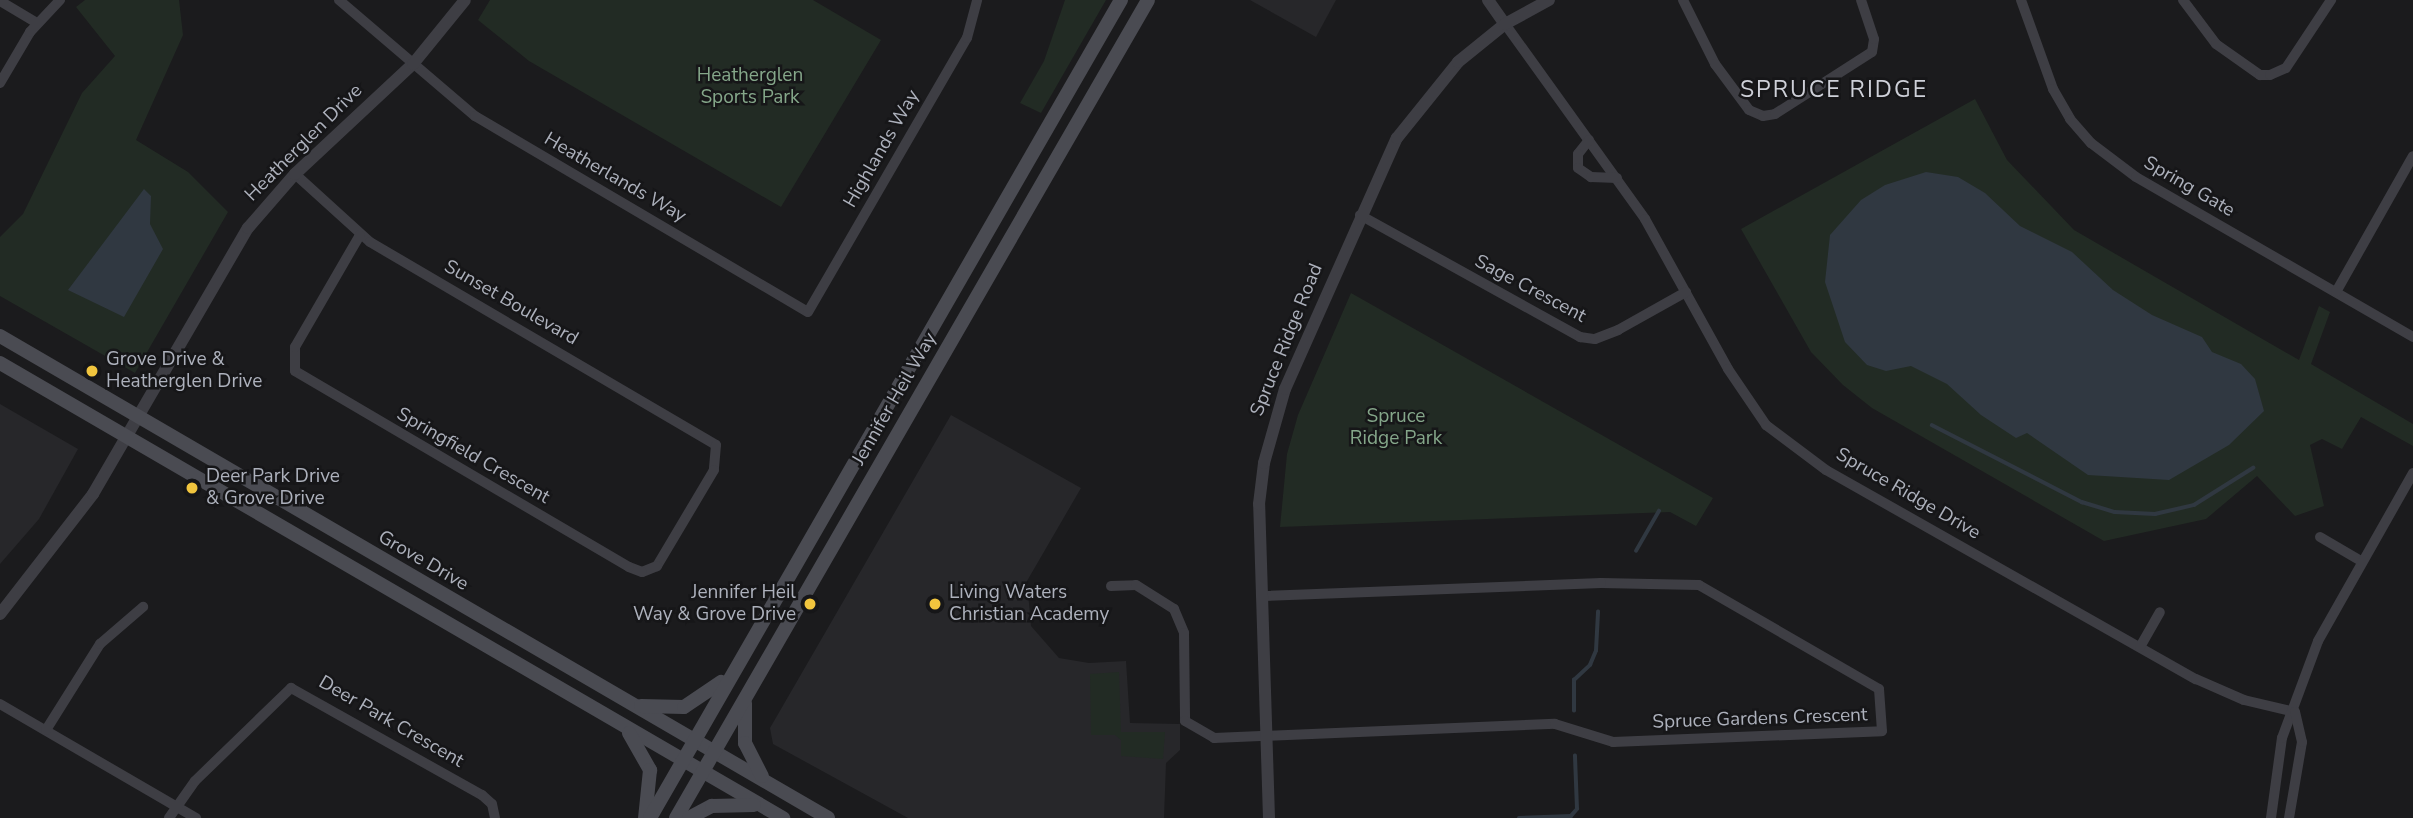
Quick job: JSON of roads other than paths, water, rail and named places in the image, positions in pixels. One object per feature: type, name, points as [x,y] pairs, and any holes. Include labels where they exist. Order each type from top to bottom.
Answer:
[{"type":"main road","name":"Jennifer Heil Way","points":[[647,818],[1121,0]]},
{"type":"main road","name":"Jennifer Heil Way","points":[[676,818],[1148,0]]},
{"type":"main road","name":"Grove Drive","points":[[0,336],[828,818]]},
{"type":"main road","points":[[0,363],[783,818]]},
{"type":"main road","points":[[633,705],[684,708],[708,696],[735,669]]},
{"type":"main road","points":[[745,697],[745,743],[767,783]]},
{"type":"main road","points":[[624,727],[650,769],[647,818]]},
{"type":"main road","points":[[689,818],[712,806],[760,805]]},
{"type":"street","points":[[0,83],[37,23],[60,0]]},
{"type":"street","name":"Heatherlands Way","points":[[339,0],[488,124],[808,312]]},
{"type":"street","name":"Heatherglen Drive","points":[[0,614],[93,494],[237,243],[295,174],[413,64],[465,0]]},
{"type":"street","name":"Highlands Way","points":[[808,312],[967,38],[977,0]]},
{"type":"street","name":"Spruce Ridge Drive","points":[[1488,0],[1617,178],[1748,401],[1766,425],[1803,455],[2140,648],[2220,690],[2295,712]]},
{"type":"street","name":"Spruce Ridge Road","points":[[1269,818],[1259,505],[1271,431],[1360,215],[1397,138],[1422,102],[1458,62],[1505,24],[1549,0]]},
{"type":"street","points":[[1683,0],[1715,64],[1749,110],[1763,116],[1775,114],[1872,52],[1874,39],[1861,0]]},
{"type":"street","name":"Spring Gate","points":[[2021,0],[2053,89],[2070,119],[2091,143],[2136,177],[2413,337]]},
{"type":"street","points":[[2183,0],[2216,44],[2260,75],[2270,75],[2293,59],[2331,0]]},
{"type":"street","points":[[0,1],[37,23]]},
{"type":"street","points":[[1589,140],[1577,159],[1581,172],[1591,177],[1617,178]]},
{"type":"street","points":[[2336,292],[2412,160]]},
{"type":"street","name":"Sunset Boulevard","points":[[295,174],[360,235],[703,434],[718,451]]},
{"type":"street","name":"Sage Crescent","points":[[1360,215],[1580,337],[1595,340],[1686,292]]},
{"type":"street","name":"Springfield Crescent","points":[[360,235],[295,347],[292,364],[301,378],[642,572],[661,561],[714,470],[718,451]]},
{"type":"street","points":[[2270,818],[2282,738],[2295,712],[2318,641],[2413,473]]},
{"type":"street","points":[[2319,537],[2361,561]]},
{"type":"street","name":"Spruce Gardens Crescent","points":[[1111,586],[1136,585],[1174,609],[1184,633],[1185,721],[1214,738],[1555,724],[1613,742],[1882,731],[1879,688],[1699,585],[1601,583],[1261,596]]},
{"type":"street","points":[[46,730],[100,644],[143,607]]},
{"type":"street","points":[[2140,648],[2161,612]]},
{"type":"street","name":"Deer Park Crescent","points":[[176,806],[213,763],[291,688],[482,795],[492,804],[495,818]]},
{"type":"street","points":[[0,704],[197,818]]},
{"type":"street","points":[[2289,818],[2302,741],[2295,712]]},
{"type":"street","points":[[169,818],[176,806]]},
{"type":"waterway","points":[[1932,425],[2082,502],[2115,512],[2155,514],[2194,505],[2253,468]]},
{"type":"waterway","points":[[1636,551],[1659,511]]},
{"type":"waterway","points":[[1574,711],[1574,680],[1590,665],[1596,651],[1598,612]]},
{"type":"waterway","points":[[1519,818],[1571,816],[1577,809],[1575,756]]},
{"type":"place","name":"Grove Drive & Heatherglen Drive","points":[[92,371]]},
{"type":"place","name":"Deer Park Drive & Grove Drive","points":[[192,488]]},
{"type":"place","name":"Jennifer Heil Way & Grove Drive","points":[[810,604]]},
{"type":"place","name":"Living Waters Christian Academy","points":[[935,604]]},
{"type":"district","name":"SPRUCE RIDGE","points":[[1834,90]]},
{"type":"park label","name":"Heatherglen Sports Park","points":[[750,87]]},
{"type":"park label","name":"Spruce Ridge Park","points":[[1396,428]]}]
